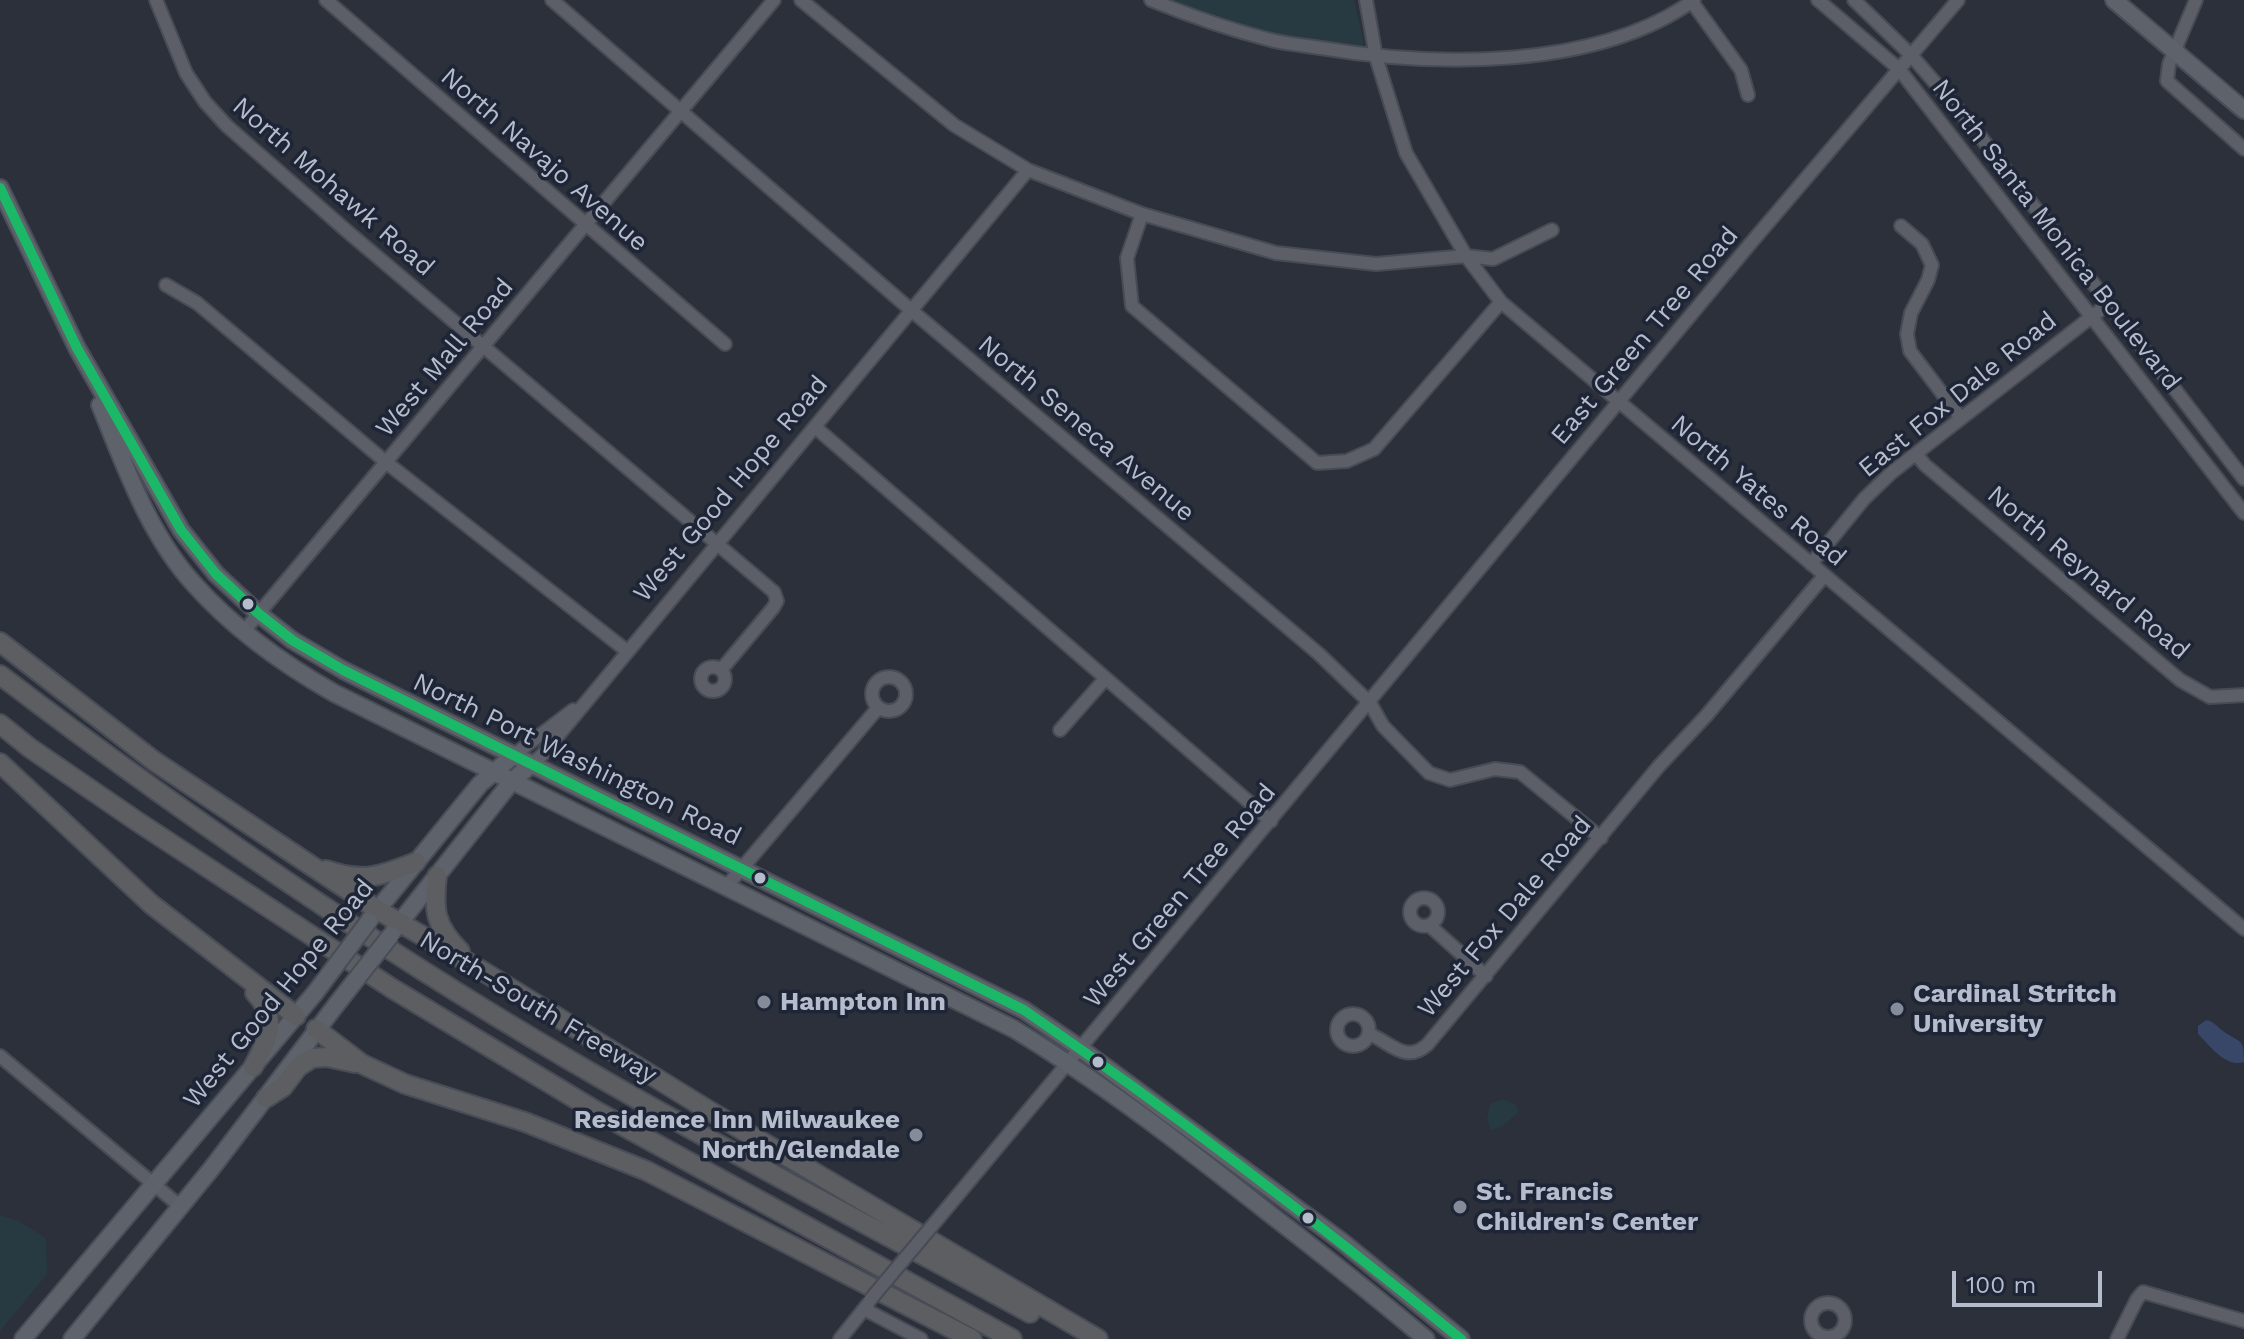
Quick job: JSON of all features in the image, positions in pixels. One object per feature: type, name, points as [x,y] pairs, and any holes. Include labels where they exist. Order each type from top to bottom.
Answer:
[{"type":"highway","points":[[0,642],[154,761],[310,865],[373,915],[476,967],[708,1110],[1098,1339]]},
{"type":"highway","name":"North-South Freeway","points":[[0,675],[276,877],[409,962],[601,1079],[1078,1339]]},
{"type":"highway","points":[[0,724],[138,822],[406,997],[596,1111],[1012,1339]]},
{"type":"highway","points":[[0,763],[151,904],[296,1016]]},
{"type":"highway","points":[[310,865],[359,878],[374,878],[416,862]]},
{"type":"highway","points":[[437,876],[433,906],[445,935],[476,967]]},
{"type":"highway","points":[[237,973],[265,1002],[269,1013],[265,1044],[253,1067]]},
{"type":"highway","points":[[316,1029],[362,1064]]},
{"type":"highway","points":[[266,1098],[283,1087],[298,1067],[312,1058],[327,1057],[362,1064],[431,1094],[525,1122],[632,1164],[972,1339]]},
{"type":"main road","points":[[2114,0],[2244,110]]},
{"type":"main road","name":"North Port Washington Road","points":[[0,188],[77,348],[122,458],[166,545],[194,584],[265,650],[303,675],[381,716],[1014,1029],[1200,1159],[1426,1339]]},
{"type":"main road","name":"North Port Washington Road","points":[[77,348],[181,530],[216,574],[292,640],[343,670],[1024,1010],[1366,1260],[1461,1339]]},
{"type":"main road","points":[[381,716],[392,694]]},
{"type":"main road","points":[[427,738],[438,717]]},
{"type":"main road","name":"West Good Hope Road","points":[[23,1339],[315,993],[469,795],[514,755]]},
{"type":"main road","name":"West Good Hope Road","points":[[72,1339],[181,1207],[316,1029],[512,781],[532,764]]},
{"type":"main road","points":[[800,924],[813,904]]},
{"type":"main road","points":[[1014,1029],[1024,1010]]},
{"type":"main road","points":[[296,1016],[316,1029]]},
{"type":"street","name":"North Mohawk Road","points":[[156,0],[186,73],[205,102],[227,126],[277,172],[769,586],[777,597],[773,608],[721,670]]},
{"type":"street","name":"North Seneca Avenue","points":[[552,0],[911,310],[1319,654],[1370,703],[1383,726],[1434,776],[1450,780],[1500,768],[1520,772],[1601,838]]},
{"type":"street","name":"West Mall Road","points":[[244,631],[774,0]]},
{"type":"street","points":[[801,0],[954,125],[1028,170],[1142,214],[1276,253],[1376,264],[1466,256],[1493,259],[1552,230]]},
{"type":"street","points":[[1151,0],[1268,40],[1376,57],[1447,61],[1550,54],[1631,33],[1693,1],[1741,70],[1748,95]]},
{"type":"street","name":"North Yates Road","points":[[1366,0],[1376,57],[1406,153],[1466,256],[1501,302],[2244,929]]},
{"type":"street","name":"North Santa Monica Boulevard","points":[[1818,0],[1899,69],[2244,513]]},
{"type":"street","points":[[1838,17],[1852,0]]},
{"type":"street","name":"North Santa Monica Boulevard","points":[[1852,0],[1911,55],[1969,122],[2244,479]]},
{"type":"street","name":"East Green Tree Road","points":[[1370,703],[1958,0]]},
{"type":"street","points":[[2196,0],[2166,77],[2171,87],[2244,149]]},
{"type":"street","name":"North Navajo Avenue","points":[[330,5],[725,344]]},
{"type":"street","name":"West Good Hope Road","points":[[532,764],[1028,170]]},
{"type":"street","points":[[1142,214],[1127,258],[1132,306],[1317,463],[1347,461],[1374,449],[1501,302]]},
{"type":"street","points":[[1901,226],[1922,244],[1932,265],[1911,313],[1907,334],[1910,351],[1960,417]]},
{"type":"street","points":[[166,285],[197,303],[387,463],[627,651]]},
{"type":"street","name":"East Fox Dale Road","points":[[1811,564],[1864,499],[1960,417],[2108,304]]},
{"type":"street","points":[[815,427],[1271,821]]},
{"type":"street","name":"North Reynard Road","points":[[1916,454],[1925,465],[2180,680],[2210,697],[2244,695]]},
{"type":"street","name":"West Fox Dale Road","points":[[1369,1034],[1410,1054],[1427,1045],[1659,766],[1706,716],[1824,576]]},
{"type":"street","points":[[1060,730],[1105,679]]},
{"type":"street","name":"West Good Hope Road","points":[[514,755],[589,698]]},
{"type":"street","name":"West Green Tree Road","points":[[840,1339],[1370,703]]},
{"type":"street","points":[[726,887],[878,708]]},
{"type":"street","points":[[1429,925],[1486,976]]},
{"type":"street","points":[[0,1056],[181,1207]]},
{"type":"street","points":[[2117,1339],[2143,1292],[2244,1321]]},
{"type":"street","points":[[867,1305],[921,1339]]},
{"type":"shaded area","points":[[1161,0],[1354,0],[1364,44],[1354,49],[1305,40]]},
{"type":"shaded area","points":[[1503,1099],[1516,1105],[1519,1112],[1501,1127],[1491,1130],[1487,1119],[1490,1104]]},
{"type":"shaded area","points":[[0,1215],[18,1221],[46,1238],[47,1274],[0,1331]]},
{"type":"water","points":[[2206,1020],[2240,1042],[2244,1062],[2225,1059],[2198,1034],[2198,1026]]},
{"type":"transit line","points":[[0,188],[77,348],[181,530],[216,574],[292,640],[343,670],[1024,1010],[1246,1170],[1461,1339]]},
{"type":"place","name":"Hampton Inn","points":[[764,1002]]},
{"type":"place","name":"Cardinal Stritch University","points":[[1897,1009]]},
{"type":"place","name":"Residence Inn Milwaukee North/Glendale","points":[[916,1135]]},
{"type":"place","name":"St. Francis Children's Center","points":[[1460,1207]]}]
